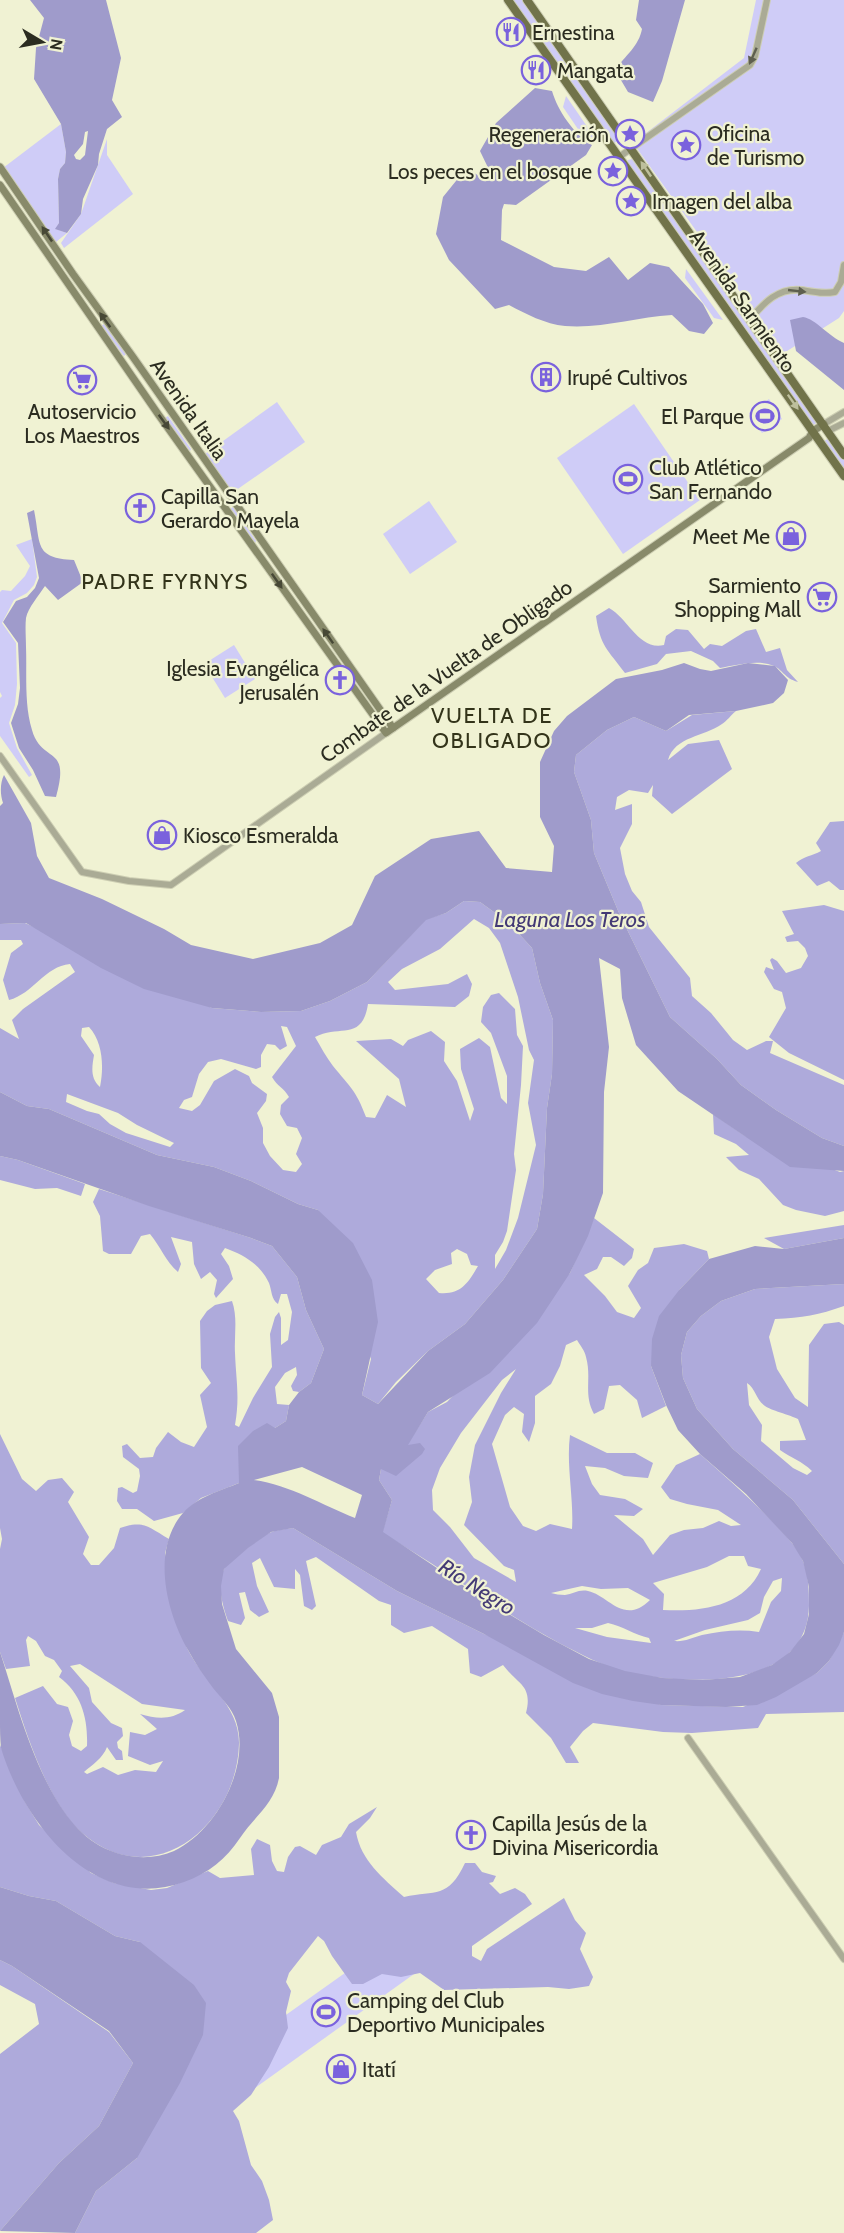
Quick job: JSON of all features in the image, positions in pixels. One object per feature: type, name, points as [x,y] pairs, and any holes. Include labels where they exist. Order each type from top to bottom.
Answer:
[{"type":"main road","name":"Avenida Sarmiento","points":[[508,0],[813,436],[844,476]]},
{"type":"main road","name":"Avenida Sarmiento","points":[[527,0],[844,455]]},
{"type":"main road","name":"Avenida Italia","points":[[0,167],[393,728]]},
{"type":"main road","name":"Avenida Italia","points":[[0,185],[158,414],[386,733]]},
{"type":"main road","name":"Combate de la Vuelta de Obligado","points":[[386,733],[826,428]]},
{"type":"street","points":[[619,157],[750,65],[755,56],[767,0]]},
{"type":"street","points":[[750,319],[767,300],[787,290],[823,294],[835,292],[841,282],[844,265]]},
{"type":"street","points":[[826,428],[844,412]]},
{"type":"street","points":[[826,428],[844,423]]},
{"type":"street","name":"Combate de la Vuelta de Obligado","points":[[0,756],[82,872],[129,881],[171,885],[386,733]]},
{"type":"street","points":[[688,1738],[844,1959]]},
{"type":"shaded area","points":[[513,0],[523,0],[620,139],[613,144]]},
{"type":"shaded area","points":[[756,0],[844,0],[844,311],[839,318],[784,353],[633,143],[744,58]]},
{"type":"shaded area","points":[[566,96],[595,138],[582,135],[563,107]]},
{"type":"shaded area","points":[[61,124],[66,152],[65,163],[60,169],[58,179],[59,223],[56,229],[67,233],[56,242],[3,168]]},
{"type":"shaded area","points":[[107,139],[107,155],[133,194],[64,248],[61,243],[81,214]]},
{"type":"shaded area","points":[[632,159],[818,422],[812,426],[627,164],[628,160]]},
{"type":"shaded area","points":[[686,269],[723,320],[714,318],[685,278]]},
{"type":"shaded area","points":[[104,324],[126,354],[124,356],[101,326]]},
{"type":"shaded area","name":"El Parque","points":[[769,399],[782,419],[762,433],[749,413]]},
{"type":"shaded area","points":[[277,402],[305,442],[232,493],[205,454]]},
{"type":"shaded area","name":"Club Atlético San Fernando","points":[[634,404],[700,500],[623,554],[557,458]]},
{"type":"shaded area","points":[[168,416],[191,449],[190,451],[165,418]]},
{"type":"shaded area","points":[[829,438],[844,459],[844,470],[824,441]]},
{"type":"shaded area","points":[[429,501],[457,542],[410,574],[383,534]]},
{"type":"shaded area","points":[[233,507],[256,541],[255,543],[230,509]]},
{"type":"shaded area","points":[[32,539],[37,577],[27,593],[14,600],[2,623],[16,643],[17,684],[15,705],[9,723],[17,748],[32,775],[29,777],[0,736],[0,698],[2,696],[0,692],[0,592],[2,590],[11,591],[25,576],[30,566],[16,545]]},
{"type":"shaded area","points":[[609,608],[641,639],[655,646],[664,645],[666,636],[676,629],[688,630],[704,649],[710,644],[722,646],[746,631],[756,629],[766,652],[780,648],[787,670],[798,682],[768,664],[747,663],[720,668],[713,661],[691,651],[666,654],[657,664],[625,673],[606,647],[598,626],[596,616]]},
{"type":"shaded area","points":[[234,645],[255,679],[225,698],[204,664]]},
{"type":"shaded area","points":[[736,711],[722,724],[683,741],[672,752],[668,760],[688,744],[719,740],[732,769],[672,814],[652,796],[653,785],[648,793],[629,790],[617,797],[615,810],[632,804],[632,824],[620,848],[625,874],[632,891],[641,902],[649,927],[690,978],[692,996],[711,1013],[733,1040],[747,1050],[766,1041],[773,1041],[770,1053],[844,1085],[844,1146],[822,1138],[741,1085],[717,1059],[670,1017],[619,913],[594,853],[591,820],[574,772],[576,755],[607,730],[634,717],[666,731],[692,715]]},
{"type":"shaded area","points":[[844,821],[844,890],[840,890],[829,881],[817,886],[796,863],[821,851],[816,843],[830,822]]},
{"type":"shaded area","points":[[464,901],[480,902],[509,923],[532,948],[540,983],[553,1020],[552,1074],[547,1108],[543,1194],[537,1229],[503,1280],[465,1324],[428,1351],[396,1382],[378,1404],[362,1395],[371,1359],[318,1210],[298,1204],[251,1181],[214,1167],[157,1155],[49,1109],[27,1106],[0,1092],[0,1028],[19,1039],[12,1020],[23,1009],[75,972],[70,964],[61,966],[25,992],[9,1000],[3,980],[11,953],[23,944],[21,940],[0,940],[0,924],[25,923],[212,1008],[261,1012],[301,1011],[330,1001],[367,982],[426,919],[446,913]],"holes":[[[474,919],[489,928],[500,943],[518,997],[529,1050],[534,1060],[528,1103],[536,1145],[518,1218],[506,1250],[495,1269],[495,1255],[507,1231],[516,1170],[514,1154],[523,1046],[517,1035],[515,1009],[499,993],[491,995],[483,1007],[481,1022],[491,1033],[507,1076],[507,1104],[501,1098],[490,1047],[479,1038],[460,1049],[461,1069],[474,1109],[470,1121],[457,1081],[444,1061],[445,1042],[431,1031],[408,1040],[403,1046],[391,1039],[356,1041],[399,1079],[406,1107],[387,1095],[375,1118],[366,1117],[356,1095],[330,1063],[315,1037],[324,1033],[355,1028],[365,1016],[368,1004],[455,1007],[469,996],[472,984],[467,974],[448,984],[395,990],[388,982],[402,969],[440,949]],[[281,1026],[287,1027],[296,1046],[272,1077],[289,1097],[281,1105],[280,1114],[287,1126],[297,1128],[302,1138],[296,1154],[302,1164],[296,1172],[283,1170],[270,1156],[263,1143],[263,1128],[257,1113],[266,1101],[267,1094],[252,1083],[249,1076],[235,1069],[214,1081],[200,1105],[192,1111],[179,1108],[184,1100],[192,1097],[199,1074],[208,1062],[221,1059],[256,1069],[261,1067],[261,1055],[267,1044],[275,1045],[280,1050],[287,1046]],[[89,1027],[100,1047],[102,1063],[100,1087],[93,1076],[94,1055],[81,1036],[82,1028]],[[67,1094],[118,1113],[174,1143],[170,1147],[126,1133],[110,1124],[99,1114],[66,1102]],[[457,1249],[467,1254],[471,1265],[478,1266],[463,1287],[453,1292],[439,1293],[426,1279],[435,1270],[452,1264],[451,1253]]]},
{"type":"shaded area","points":[[824,905],[844,911],[844,1080],[789,1053],[769,1037],[786,1008],[782,992],[774,989],[764,972],[766,967],[774,970],[770,960],[772,958],[786,973],[801,968],[808,956],[805,948],[798,941],[787,942],[785,937],[794,934],[782,911]]},
{"type":"shaded area","points":[[713,1114],[745,1136],[840,1172],[844,1171],[844,1211],[825,1216],[783,1205],[759,1179],[739,1170],[726,1157],[749,1155],[736,1144],[714,1134]]},
{"type":"shaded area","points":[[0,1156],[18,1160],[85,1184],[81,1196],[57,1188],[35,1189],[0,1180]]},
{"type":"shaded area","points":[[99,1189],[272,1246],[297,1277],[306,1310],[324,1349],[311,1383],[299,1392],[293,1391],[291,1386],[297,1375],[296,1367],[285,1373],[275,1387],[277,1404],[289,1405],[286,1421],[275,1428],[239,1483],[201,1498],[183,1513],[154,1521],[137,1509],[122,1509],[117,1501],[118,1488],[122,1487],[133,1493],[137,1491],[140,1476],[139,1469],[123,1457],[122,1446],[127,1444],[140,1458],[153,1457],[156,1448],[168,1432],[181,1442],[194,1447],[207,1427],[200,1395],[211,1383],[201,1368],[200,1321],[215,1305],[232,1301],[235,1320],[237,1397],[235,1425],[239,1427],[272,1367],[270,1334],[275,1317],[279,1312],[281,1345],[288,1340],[292,1312],[287,1294],[281,1294],[278,1304],[261,1270],[245,1257],[225,1248],[221,1254],[229,1266],[233,1279],[216,1298],[214,1294],[217,1280],[210,1272],[201,1279],[194,1264],[192,1242],[171,1237],[181,1264],[178,1272],[150,1234],[141,1236],[131,1254],[109,1254],[103,1251],[100,1216],[93,1202]]},
{"type":"shaded area","points":[[594,1218],[634,1249],[632,1258],[624,1266],[611,1257],[603,1257],[597,1269],[584,1275],[617,1312],[634,1318],[641,1308],[628,1286],[638,1270],[648,1263],[654,1248],[684,1244],[707,1251],[709,1259],[680,1289],[651,1366],[666,1406],[642,1418],[637,1400],[620,1385],[609,1386],[604,1409],[594,1414],[588,1393],[588,1365],[584,1350],[577,1340],[566,1345],[560,1366],[551,1384],[535,1396],[535,1423],[529,1442],[522,1432],[524,1414],[514,1407],[505,1415],[492,1444],[510,1507],[523,1526],[536,1531],[550,1524],[572,1529],[570,1435],[607,1453],[635,1453],[653,1463],[648,1478],[624,1476],[605,1468],[585,1466],[592,1484],[600,1495],[625,1499],[643,1509],[634,1516],[614,1515],[643,1539],[653,1555],[670,1535],[684,1530],[703,1528],[719,1521],[731,1526],[741,1525],[718,1510],[670,1499],[661,1487],[676,1465],[700,1454],[790,1540],[805,1567],[809,1606],[803,1634],[788,1654],[766,1668],[738,1676],[709,1680],[650,1676],[608,1666],[536,1630],[382,1533],[392,1500],[379,1480],[381,1469],[407,1445],[428,1412],[447,1402],[570,1273]],"holes":[[[516,1369],[501,1393],[475,1445],[469,1477],[472,1502],[464,1525],[504,1566],[514,1570],[516,1582],[474,1558],[450,1527],[433,1510],[432,1490],[440,1468],[461,1433],[502,1380]],[[729,1556],[744,1556],[748,1566],[761,1569],[744,1592],[733,1599],[706,1608],[663,1610],[664,1594],[653,1583],[707,1567]],[[782,1578],[781,1591],[771,1602],[759,1632],[723,1632],[674,1641],[705,1630],[748,1620],[760,1613],[764,1597],[773,1581]],[[582,1586],[601,1589],[628,1588],[650,1600],[641,1607],[624,1610],[588,1591],[565,1595],[551,1593]],[[608,1623],[649,1638],[651,1643],[607,1637],[575,1628],[592,1628]]]},
{"type":"shaded area","points":[[844,1225],[844,1238],[784,1249],[764,1238]]},
{"type":"shaded area","points":[[844,1284],[844,1306],[826,1312],[775,1319],[769,1337],[777,1369],[795,1398],[808,1407],[809,1345],[824,1324],[839,1322],[844,1325],[844,1564],[793,1500],[733,1449],[697,1409],[683,1378],[681,1355],[687,1332],[701,1316],[721,1301],[755,1289]],"holes":[[[747,1383],[765,1406],[798,1419],[806,1440],[780,1441],[780,1450],[812,1471],[807,1475],[793,1468],[761,1441],[762,1425],[749,1405]]]},
{"type":"shaded area","points":[[0,1434],[22,1479],[36,1491],[48,1480],[62,1478],[74,1492],[68,1502],[89,1537],[83,1554],[91,1565],[99,1565],[114,1548],[120,1528],[135,1525],[146,1526],[169,1539],[165,1553],[185,1643],[195,1662],[228,1706],[238,1730],[239,1744],[235,1774],[223,1801],[207,1825],[186,1843],[162,1854],[135,1857],[108,1850],[81,1832],[59,1805],[41,1769],[15,1698],[43,1686],[57,1704],[68,1707],[73,1721],[69,1735],[72,1746],[81,1751],[87,1746],[85,1717],[73,1691],[59,1677],[62,1671],[54,1660],[45,1656],[36,1641],[28,1636],[26,1640],[30,1666],[6,1669],[0,1652],[0,1549],[2,1539]],"holes":[[[80,1664],[142,1704],[185,1710],[164,1718],[140,1714],[157,1729],[145,1735],[130,1732],[128,1756],[150,1765],[163,1761],[156,1772],[135,1770],[118,1775],[103,1767],[87,1774],[84,1772],[100,1758],[107,1747],[116,1760],[123,1760],[122,1751],[118,1748],[117,1742],[123,1736],[122,1728],[111,1723],[92,1702],[89,1688],[70,1666]]]},
{"type":"shaded area","points":[[293,1528],[397,1591],[484,1634],[661,1705],[743,1707],[817,1673],[829,1661],[844,1632],[844,1712],[766,1714],[758,1728],[692,1733],[663,1732],[593,1723],[570,1747],[579,1763],[566,1763],[551,1738],[526,1713],[528,1704],[526,1691],[503,1665],[481,1677],[470,1673],[468,1649],[432,1626],[404,1633],[391,1625],[391,1605],[379,1601],[316,1557],[306,1561],[316,1606],[312,1610],[304,1606],[300,1575],[295,1569],[295,1589],[274,1587],[260,1558],[252,1563],[257,1586],[269,1612],[259,1617],[250,1610],[245,1592],[239,1593],[245,1618],[241,1625],[228,1621],[220,1588],[224,1569],[265,1535]]},
{"type":"shaded area","points":[[0,1745],[25,1802],[39,1825],[91,1873],[114,1883],[151,1890],[167,1888],[208,1871],[220,1878],[254,1875],[251,1849],[257,1839],[270,1845],[272,1861],[277,1871],[284,1872],[288,1857],[295,1847],[300,1846],[316,1855],[322,1845],[341,1837],[349,1824],[377,1807],[356,1832],[359,1842],[374,1868],[404,1897],[433,1893],[447,1888],[459,1875],[465,1863],[475,1863],[482,1872],[496,1876],[493,1882],[489,1883],[500,1894],[515,1888],[525,1894],[532,1904],[472,1946],[472,1956],[481,1961],[487,1949],[564,1898],[575,1920],[586,1933],[580,1949],[593,1977],[589,1986],[569,1989],[548,1987],[444,1990],[420,1973],[401,1977],[382,1974],[363,1984],[352,1984],[324,1941],[318,1936],[289,1973],[286,1982],[291,1991],[286,2012],[288,2028],[269,2067],[251,2095],[233,2111],[239,2121],[251,2165],[262,2181],[269,2200],[273,2220],[256,2233],[75,2233],[96,2191],[137,2158],[140,1942],[115,1936],[56,1901],[0,1887]]},
{"type":"shaded area","name":"Camping del Club Deportivo Municipales","points":[[397,1936],[421,1969],[255,2088],[231,2054]]},
{"type":"shaded area","points":[[0,1960],[109,2032],[133,2063],[99,2126],[59,2163],[0,2231],[0,2054],[39,2024],[35,2004],[0,1985]]},
{"type":"water","points":[[30,0],[106,0],[121,58],[112,100],[122,117],[107,129],[98,165],[83,199],[81,214],[67,233],[55,229],[59,223],[58,179],[60,169],[65,163],[66,152],[61,124],[34,79],[36,48],[44,18]],"holes":[[[88,131],[85,155],[80,160],[74,155],[83,144],[85,132]]]},
{"type":"water","points":[[639,0],[685,0],[662,81],[653,102],[628,92],[615,70],[635,46],[640,35],[642,29],[636,20]]},
{"type":"water","points":[[535,88],[552,91],[567,121],[592,145],[586,155],[516,205],[504,204],[501,240],[554,267],[586,271],[609,257],[628,280],[650,263],[669,267],[703,304],[713,323],[704,334],[689,331],[672,315],[605,324],[565,326],[550,323],[509,305],[495,309],[449,260],[436,234],[443,197],[460,176],[469,170],[488,181],[493,178],[480,151],[496,123]]},
{"type":"water","points":[[803,317],[813,321],[844,343],[844,390],[796,351],[790,320]]},
{"type":"water","points":[[34,510],[39,541],[46,553],[61,559],[74,560],[83,582],[58,600],[45,586],[31,606],[26,618],[26,688],[29,720],[37,741],[58,761],[60,780],[56,797],[45,796],[33,770],[19,748],[11,723],[18,704],[20,688],[18,643],[3,622],[16,601],[27,597],[35,588],[39,578],[27,513]]},
{"type":"water","name":"Laguna Los Teros","points":[[684,663],[711,671],[748,663],[775,666],[788,680],[784,693],[773,703],[736,711],[689,715],[666,731],[634,717],[607,730],[576,755],[574,772],[591,820],[594,853],[619,913],[670,1017],[717,1059],[741,1085],[822,1138],[844,1146],[844,1171],[790,1167],[678,1091],[636,1045],[622,998],[620,969],[599,958],[609,1047],[604,1092],[603,1193],[588,1236],[570,1273],[537,1323],[490,1373],[428,1412],[408,1445],[420,1443],[425,1449],[422,1454],[396,1476],[381,1469],[379,1480],[392,1500],[383,1532],[482,1598],[589,1659],[625,1671],[663,1678],[703,1680],[740,1677],[772,1665],[790,1652],[804,1634],[809,1614],[809,1587],[803,1561],[792,1543],[746,1494],[700,1454],[678,1430],[651,1366],[652,1339],[659,1316],[680,1289],[709,1259],[755,1246],[784,1249],[844,1238],[844,1284],[755,1289],[721,1301],[701,1316],[687,1332],[681,1355],[683,1378],[697,1409],[733,1449],[793,1500],[844,1564],[844,1632],[839,1645],[829,1661],[817,1673],[776,1697],[757,1705],[726,1707],[661,1705],[633,1701],[602,1694],[573,1683],[484,1634],[397,1591],[293,1528],[271,1532],[224,1569],[221,1586],[222,1604],[236,1649],[272,1693],[279,1717],[279,1778],[273,1795],[229,1852],[209,1870],[184,1882],[152,1889],[121,1885],[93,1874],[68,1856],[46,1832],[27,1805],[12,1777],[1,1748],[0,1652],[37,1761],[50,1789],[66,1814],[83,1834],[112,1851],[129,1856],[147,1857],[174,1851],[204,1829],[226,1796],[234,1777],[239,1758],[239,1739],[232,1712],[194,1660],[173,1617],[165,1581],[167,1545],[173,1528],[189,1507],[209,1495],[239,1483],[238,1446],[253,1431],[267,1423],[275,1428],[286,1421],[289,1405],[299,1392],[311,1383],[324,1349],[306,1310],[297,1277],[272,1246],[18,1160],[0,1156],[0,1092],[27,1106],[49,1109],[157,1155],[214,1167],[251,1181],[298,1204],[318,1210],[353,1243],[372,1280],[378,1322],[362,1395],[378,1404],[428,1351],[465,1324],[503,1280],[537,1229],[543,1194],[547,1108],[552,1074],[553,1020],[540,983],[532,948],[509,923],[480,902],[464,901],[446,913],[426,920],[367,982],[330,1001],[301,1011],[261,1012],[212,1008],[144,989],[101,968],[26,923],[0,924],[0,806],[3,803],[1,789],[4,775],[31,823],[37,856],[49,878],[102,899],[164,929],[191,945],[253,959],[320,943],[352,925],[375,876],[431,839],[479,831],[506,868],[552,872],[554,846],[540,817],[540,762],[554,731],[567,716],[616,679]],"holes":[[[302,1467],[362,1495],[355,1518],[280,1486],[254,1480]]]},
{"type":"water","points":[[0,1887],[56,1901],[115,1936],[140,1942],[194,1985],[206,2003],[203,2035],[180,2083],[137,2158],[96,2191],[75,2233],[0,2231],[59,2163],[99,2126],[133,2063],[109,2031],[0,1960]]},
{"type":"place","name":"Ernestina","points":[[511,32]]},
{"type":"place","name":"Mangata","points":[[536,70]]},
{"type":"place","name":"Regeneración","points":[[630,134]]},
{"type":"place","name":"Oficina de Turismo","points":[[686,145]]},
{"type":"place","name":"Los peces en el bosque","points":[[613,171]]},
{"type":"place","name":"Imagen del alba","points":[[631,201]]},
{"type":"place","name":"Irupé Cultivos","points":[[546,377]]},
{"type":"place","name":"Autoservicio Los Maestros","points":[[82,380]]},
{"type":"place","name":"El Parque","points":[[765,416]]},
{"type":"place","name":"Club Atlético San Fernando","points":[[628,479]]},
{"type":"place","name":"Capilla San Gerardo Mayela","points":[[140,508]]},
{"type":"place","name":"Meet Me","points":[[791,536]]},
{"type":"place","name":"Sarmiento Shopping Mall","points":[[822,597]]},
{"type":"place","name":"Iglesia Evangélica Jerusalén","points":[[340,680]]},
{"type":"place","name":"Kiosco Esmeralda","points":[[162,835]]},
{"type":"place","name":"Capilla Jesús de la Divina Misericordia","points":[[471,1835]]},
{"type":"place","name":"Camping del Club Deportivo Municipales","points":[[326,2012]]},
{"type":"place","name":"Itatí","points":[[341,2069]]},
{"type":"district","name":"PADRE FYRNYS","points":[[165,581]]},
{"type":"district","name":"VUELTA DE OBLIGADO","points":[[492,728]]},
{"type":"water label","name":"Río Negro","points":[[477,1587]]}]
